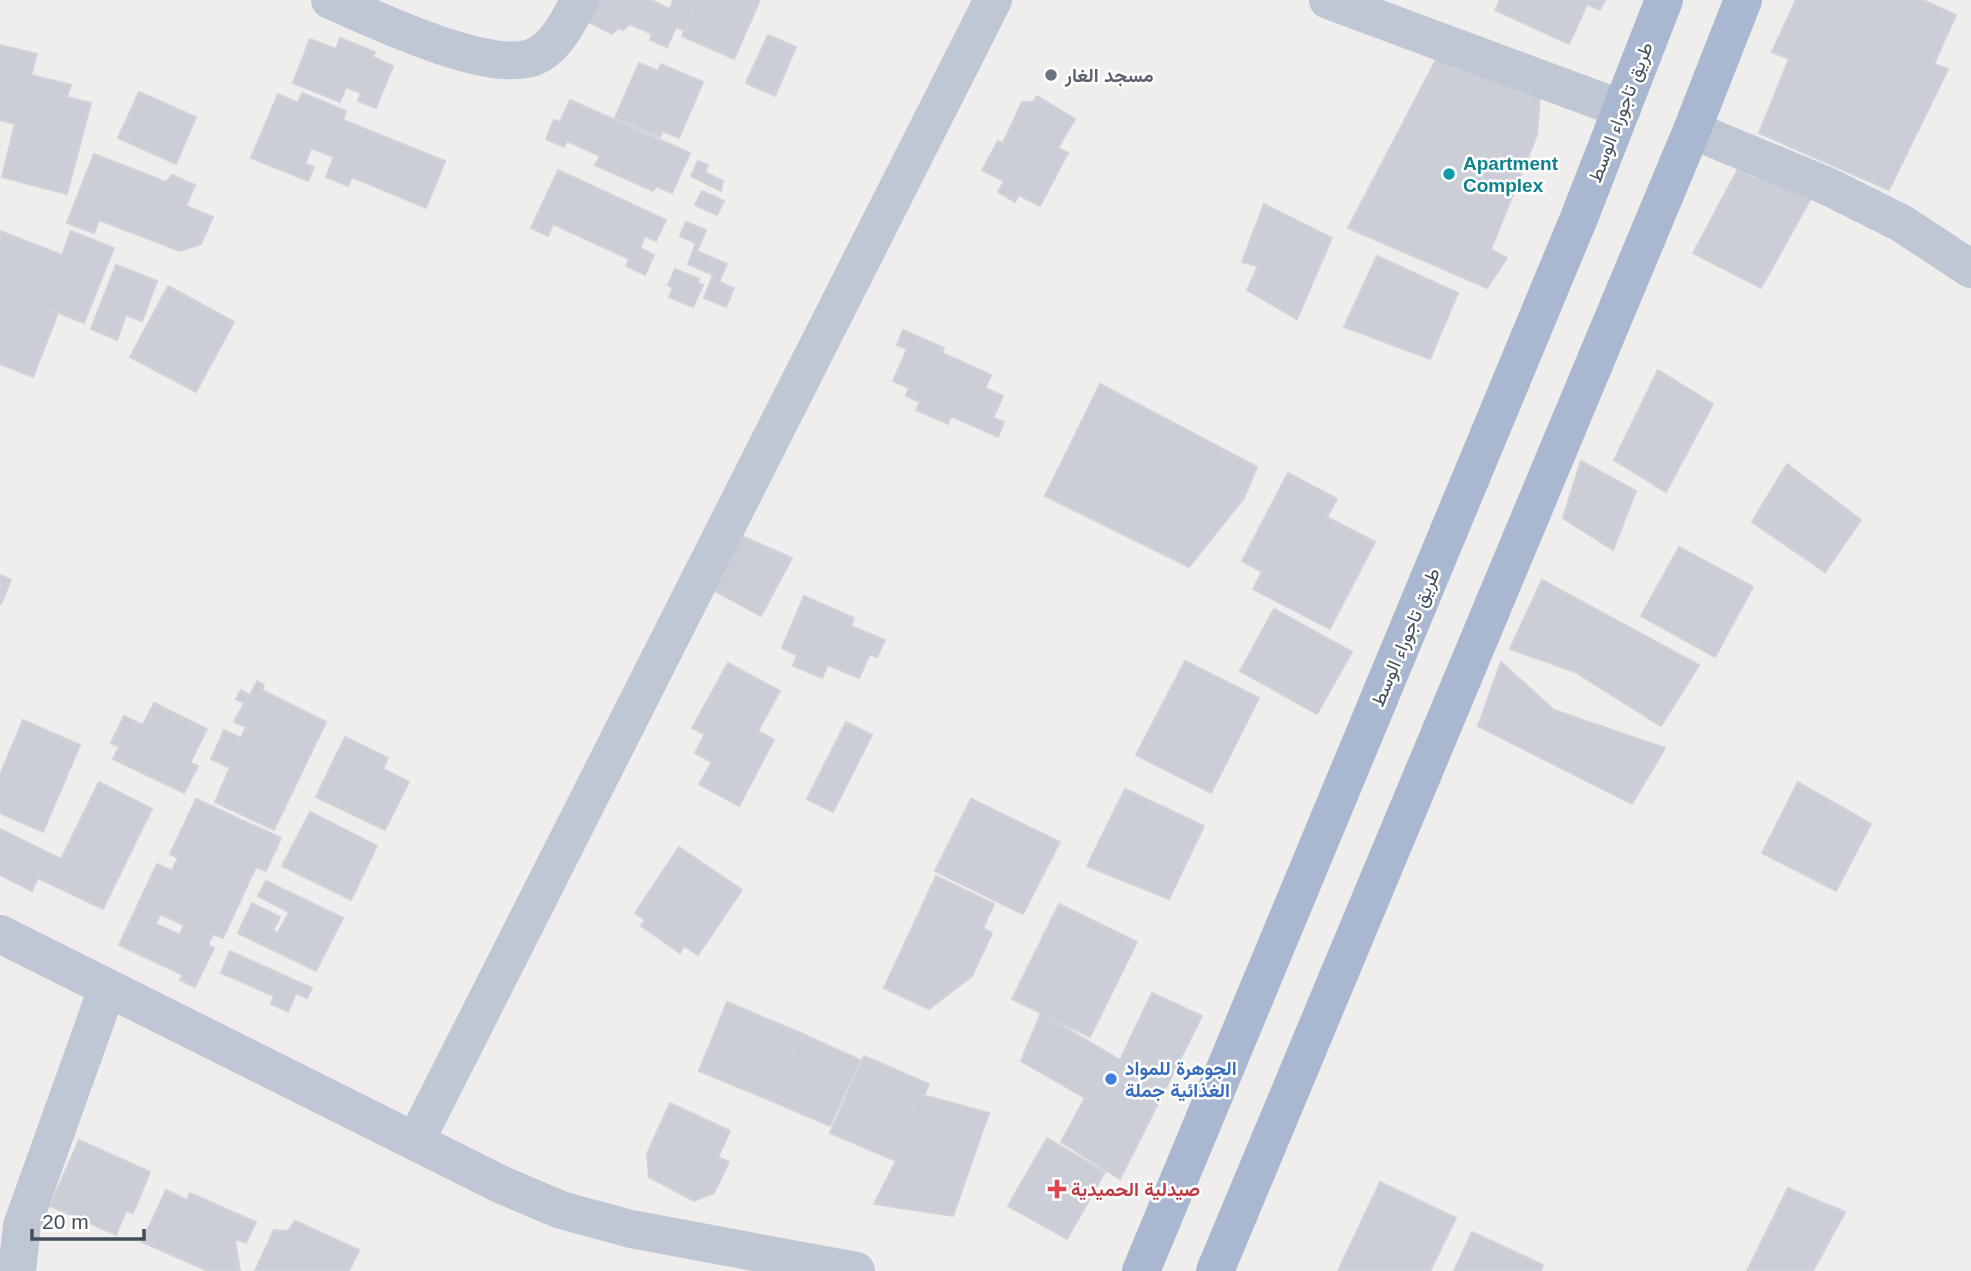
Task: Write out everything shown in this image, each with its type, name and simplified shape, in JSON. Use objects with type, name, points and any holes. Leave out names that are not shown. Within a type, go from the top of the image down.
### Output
[{"type":"main road","name":"طريق تاجوراء الوسط","points":[[1141,1271],[1622,109],[1664,0]]},
{"type":"main road","points":[[1215,1271],[1692,130],[1743,0]]},
{"type":"street","points":[[330,0],[415,36],[479,57],[502,60],[537,56],[560,36],[580,0]]},
{"type":"street","points":[[416,1140],[993,0]]},
{"type":"street","points":[[1328,0],[1622,109]]},
{"type":"street","points":[[1692,130],[1827,186],[1901,223],[1971,269]]},
{"type":"street","points":[[0,934],[502,1185],[561,1210],[631,1229],[856,1271]]},
{"type":"street","points":[[17,1271],[22,1226],[107,989]]},
{"type":"building","points":[[593,0],[651,0],[670,9],[673,0],[697,0],[685,31],[676,27],[667,47],[650,40],[652,34],[630,24],[623,30],[618,28],[612,34],[583,19]]},
{"type":"building","points":[[698,0],[760,0],[734,59],[682,36]]},
{"type":"building","points":[[1500,0],[1605,0],[1600,10],[1587,4],[1569,44],[1495,10]]},
{"type":"building","points":[[1796,0],[1923,0],[1956,15],[1934,64],[1948,69],[1889,190],[1759,133],[1789,59],[1772,52]]},
{"type":"building","points":[[768,35],[796,47],[775,96],[746,83]]},
{"type":"building","points":[[340,38],[375,52],[373,57],[393,66],[376,108],[358,101],[361,93],[346,87],[340,102],[293,83],[310,39],[336,49]]},
{"type":"building","points":[[0,45],[37,54],[31,75],[71,85],[67,97],[91,103],[67,194],[2,177],[15,124],[0,120]]},
{"type":"building","name":"Apartment Complex","points":[[1437,58],[1540,95],[1537,135],[1491,249],[1507,258],[1487,288],[1348,228]]},
{"type":"building","points":[[639,63],[658,71],[661,64],[703,82],[679,138],[663,131],[660,137],[615,118]]},
{"type":"building","points":[[139,92],[196,117],[176,164],[118,138]]},
{"type":"building","points":[[302,93],[346,111],[343,120],[445,161],[426,208],[352,177],[348,186],[326,177],[334,157],[311,148],[305,164],[314,167],[308,181],[251,158],[278,94],[298,103]]},
{"type":"building","points":[[1037,96],[1075,119],[1058,148],[1068,153],[1040,206],[1019,195],[1015,202],[998,192],[1004,181],[982,170],[998,141],[1003,143],[1022,102],[1033,102]]},
{"type":"building","points":[[570,100],[690,153],[672,193],[656,186],[653,191],[595,165],[600,156],[567,141],[564,147],[546,139],[554,120],[560,122]]},
{"type":"building","points":[[94,154],[166,182],[172,175],[195,185],[186,206],[213,217],[201,244],[180,251],[99,220],[94,233],[67,223]]},
{"type":"building","points":[[698,161],[708,165],[705,172],[723,181],[721,191],[691,176]]},
{"type":"building","points":[[1738,169],[1754,178],[1759,175],[1778,178],[1810,200],[1761,288],[1693,253]]},
{"type":"building","points":[[558,170],[666,220],[656,241],[645,236],[640,248],[654,255],[645,275],[626,266],[629,259],[553,224],[548,236],[531,228]]},
{"type":"building","points":[[702,191],[724,201],[717,215],[695,205]]},
{"type":"building","points":[[1264,204],[1332,238],[1297,319],[1247,290],[1258,266],[1242,262]]},
{"type":"building","points":[[686,222],[706,230],[697,251],[727,264],[719,282],[734,288],[726,307],[704,298],[713,275],[688,264],[696,243],[680,236]]},
{"type":"building","points":[[0,231],[62,255],[71,231],[114,248],[84,323],[0,290]]},
{"type":"building","points":[[1377,256],[1458,293],[1430,359],[1344,327]]},
{"type":"building","points":[[116,265],[157,281],[142,321],[126,315],[117,340],[91,329]]},
{"type":"building","points":[[675,269],[699,279],[697,282],[703,285],[693,307],[669,297],[673,288],[668,285]]},
{"type":"building","points":[[168,286],[234,322],[196,392],[130,357]]},
{"type":"building","points":[[0,290],[58,313],[33,377],[0,364]]},
{"type":"building","points":[[903,330],[944,348],[942,353],[991,375],[985,388],[1003,396],[993,418],[1004,422],[998,437],[951,416],[948,424],[916,410],[920,402],[906,396],[909,388],[893,381],[907,349],[897,345]]},
{"type":"building","points":[[1658,370],[1713,404],[1666,492],[1614,460]]},
{"type":"building","points":[[1100,384],[1257,467],[1244,498],[1189,567],[1045,496]]},
{"type":"building","points":[[1581,461],[1636,491],[1613,550],[1563,518]]},
{"type":"building","points":[[1787,464],[1861,520],[1825,572],[1752,522]]},
{"type":"building","points":[[1288,473],[1337,499],[1327,517],[1375,542],[1330,629],[1253,589],[1262,572],[1242,561]]},
{"type":"building","points":[[742,536],[792,558],[761,616],[715,591]]},
{"type":"building","points":[[1679,547],[1753,587],[1715,657],[1641,616]]},
{"type":"building","points":[[0,575],[11,580],[1,604],[0,604]]},
{"type":"building","points":[[1542,580],[1699,665],[1661,726],[1575,672],[1510,649]]},
{"type":"building","points":[[804,596],[854,618],[851,626],[885,640],[877,657],[870,654],[859,678],[828,665],[822,678],[793,666],[797,655],[782,648]]},
{"type":"building","points":[[1274,609],[1352,652],[1317,714],[1240,671]]},
{"type":"building","points":[[1185,661],[1259,698],[1211,793],[1136,755]]},
{"type":"building","points":[[1501,662],[1554,710],[1665,748],[1632,804],[1478,726]]},
{"type":"building","points":[[728,663],[780,691],[758,731],[774,740],[739,806],[699,784],[712,762],[695,753],[705,734],[692,728]]},
{"type":"building","points":[[257,681],[264,685],[262,690],[326,722],[274,830],[215,802],[230,768],[211,759],[224,730],[241,738],[246,727],[234,722],[244,703],[236,699],[241,690],[250,695]]},
{"type":"building","points":[[154,703],[207,729],[190,763],[198,766],[184,793],[113,759],[119,747],[111,743],[124,716],[143,725]]},
{"type":"building","points":[[23,720],[80,745],[43,832],[0,813],[0,775]]},
{"type":"building","points":[[846,722],[872,735],[833,812],[807,799]]},
{"type":"building","points":[[345,737],[388,758],[383,769],[409,782],[385,830],[316,797]]},
{"type":"building","points":[[99,782],[152,809],[103,909],[38,878],[32,891],[0,875],[0,829],[61,859]]},
{"type":"building","points":[[1798,782],[1871,824],[1836,891],[1762,853]]},
{"type":"building","points":[[1125,789],[1204,826],[1169,899],[1087,866]]},
{"type":"building","points":[[196,799],[281,838],[266,871],[256,867],[223,938],[213,934],[208,945],[214,948],[195,987],[180,980],[183,975],[119,945],[157,864],[172,871],[178,858],[170,854]],"holes":[[[160,914],[184,925],[180,935],[156,924]]]},
{"type":"building","points":[[971,799],[1060,842],[1023,914],[935,871]]},
{"type":"building","points":[[310,812],[377,846],[351,900],[282,866]]},
{"type":"building","points":[[679,847],[742,890],[698,955],[684,946],[680,953],[641,926],[645,920],[635,913]]},
{"type":"building","points":[[936,876],[994,904],[983,928],[992,933],[972,976],[929,1009],[884,988]]},
{"type":"building","points":[[266,881],[343,918],[316,971],[238,933],[252,903],[280,917],[273,931],[278,933],[289,912],[258,896]]},
{"type":"building","points":[[1059,904],[1137,942],[1090,1037],[1012,999]]},
{"type":"building","points":[[230,951],[312,988],[307,998],[296,993],[288,1012],[271,1004],[274,996],[221,973]]},
{"type":"building","name":"الجوهرة للمواد الغذائية جملة","points":[[1152,993],[1202,1016],[1120,1179],[1061,1142],[1085,1098],[1021,1061],[1041,1013],[1120,1060]]},
{"type":"building","points":[[727,1002],[803,1034],[774,1102],[699,1071]]},
{"type":"building","points":[[803,1034],[860,1060],[830,1126],[774,1102]]},
{"type":"building","points":[[864,1056],[929,1084],[896,1161],[830,1133]]},
{"type":"building","points":[[919,1094],[989,1113],[953,1216],[874,1204],[896,1161]]},
{"type":"building","points":[[670,1103],[730,1131],[718,1157],[729,1162],[714,1193],[694,1201],[649,1177],[647,1154]]},
{"type":"building","name":"صيدلية الحميدية","points":[[1047,1138],[1105,1172],[1067,1239],[1008,1206]]},
{"type":"building","points":[[79,1140],[150,1172],[133,1213],[126,1211],[116,1235],[50,1206]]},
{"type":"building","points":[[1380,1182],[1456,1218],[1430,1271],[1338,1271]]},
{"type":"building","points":[[1788,1188],[1845,1212],[1813,1271],[1747,1271]]},
{"type":"building","points":[[166,1190],[187,1200],[190,1193],[256,1222],[246,1243],[235,1239],[240,1271],[208,1271],[142,1242]]},
{"type":"building","points":[[295,1221],[359,1250],[349,1271],[255,1271],[274,1230],[288,1231]]},
{"type":"building","points":[[1472,1232],[1543,1265],[1541,1271],[1454,1271]]},
{"type":"place","name":"مسجد الغار","points":[[1051,75]]},
{"type":"place","name":"Apartment Complex","points":[[1449,174]]},
{"type":"place","name":"الجوهرة للمواد الغذائية جملة","points":[[1111,1079]]},
{"type":"place","name":"صيدلية الحميدية","points":[[1057,1189]]}]
